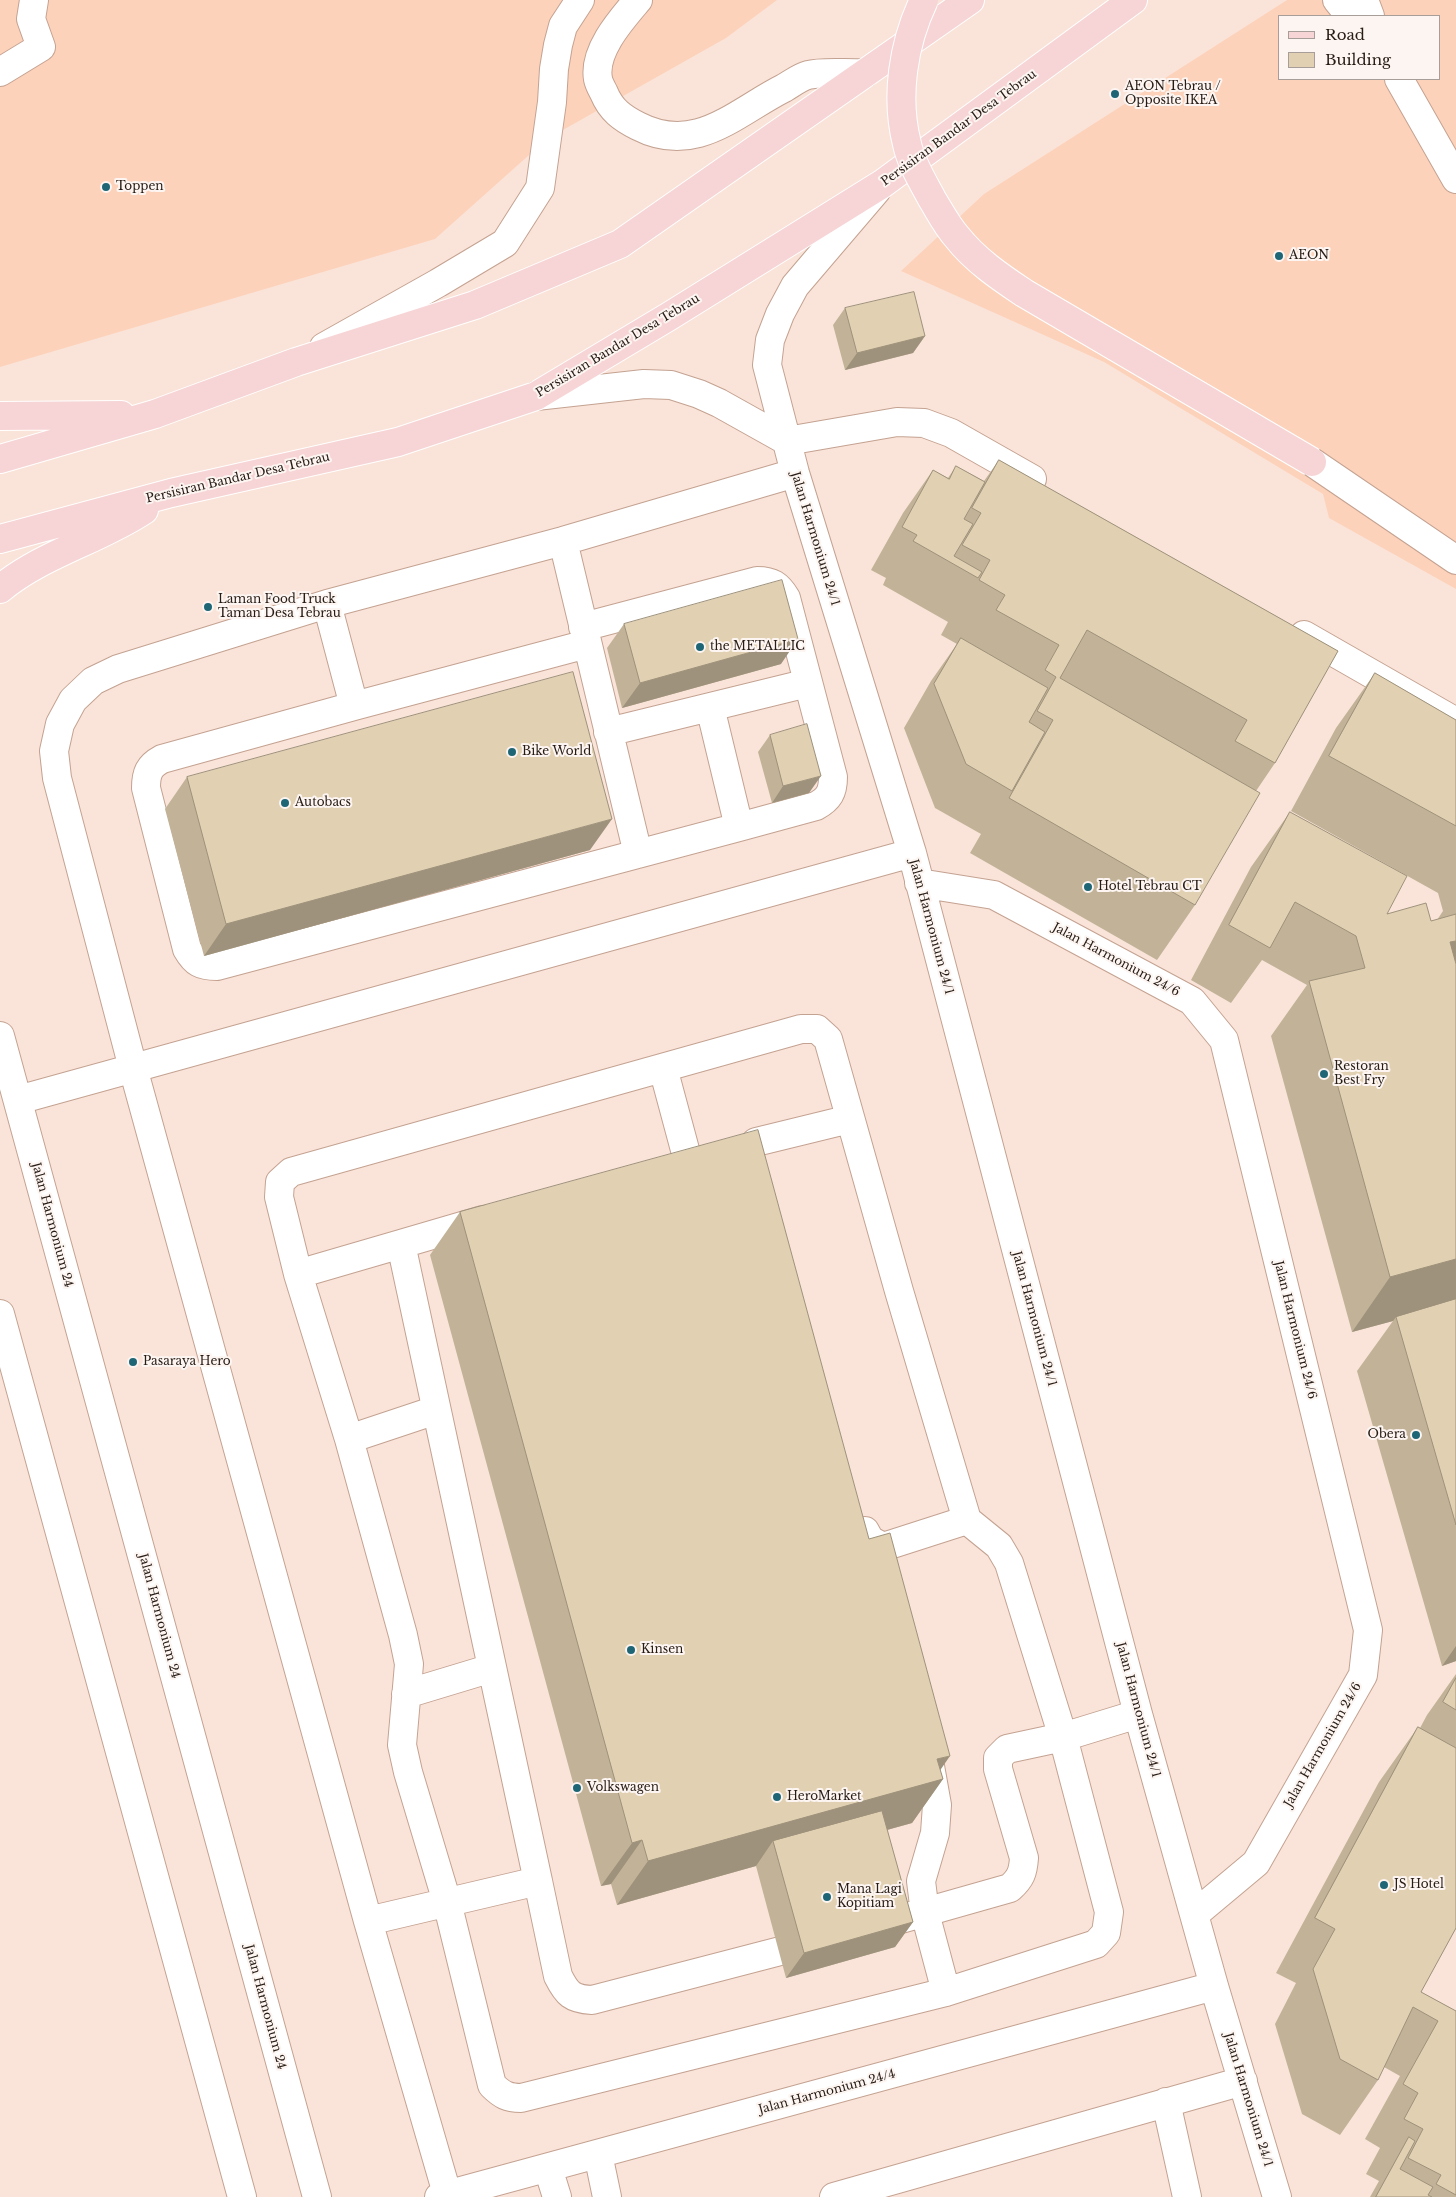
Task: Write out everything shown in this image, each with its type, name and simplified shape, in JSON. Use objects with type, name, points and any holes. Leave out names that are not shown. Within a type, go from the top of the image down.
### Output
[{"type":"main road","points":[[924,0],[909,42],[902,72],[901,104],[903,126],[907,146],[924,184],[956,237],[988,268],[1024,293],[1312,462]]},
{"type":"main road","points":[[0,459],[155,414],[296,362],[475,305],[620,244],[970,0]]},
{"type":"main road","name":"Persisiran Bandar Desa Tebrau","points":[[0,539],[171,493],[398,442],[536,396],[668,317],[882,184],[1133,0]]},
{"type":"main road","points":[[0,416],[155,414]]},
{"type":"main road","points":[[0,589],[12,579],[34,566],[127,521],[171,493]]},
{"type":"street","points":[[0,72],[41,47],[31,19],[34,0]]},
{"type":"street","points":[[296,362],[438,283],[505,243],[540,188],[558,44],[563,26],[580,0]]},
{"type":"street","points":[[638,0],[617,24],[601,54],[598,79],[606,100],[620,117],[647,131],[671,136],[699,135],[739,116],[773,93],[807,76],[864,73]]},
{"type":"street","points":[[1337,0],[1349,15]]},
{"type":"street","points":[[1364,0],[1370,15]]},
{"type":"street","points":[[1400,80],[1456,179]]},
{"type":"street","name":"Jalan Harmonium 24/1","points":[[882,184],[795,286],[780,314],[770,340],[767,365],[795,473],[912,853],[1138,1714],[1214,1986],[1277,2197]]},
{"type":"street","points":[[536,396],[616,389],[644,384],[671,385],[719,403],[787,441],[897,422],[924,423],[951,433],[1054,492]]},
{"type":"street","points":[[1312,462],[1456,560]]},
{"type":"street","points":[[445,2196],[133,1068],[58,778],[54,751],[60,724],[74,700],[93,681],[118,669],[327,604],[563,541],[795,473]]},
{"type":"street","points":[[563,541],[638,854]]},
{"type":"street","points":[[757,581],[770,581],[780,587],[786,598],[808,683],[833,777],[833,790],[826,800],[816,806],[217,966],[204,966],[194,960],[188,949],[146,788],[146,776],[152,765],[162,759],[354,706],[585,636],[757,581]]},
{"type":"street","points":[[327,604],[354,706]]},
{"type":"street","points":[[1285,624],[1456,722]]},
{"type":"street","points":[[608,732],[808,683]]},
{"type":"street","points":[[710,707],[739,827]]},
{"type":"street","points":[[18,1100],[912,853]]},
{"type":"street","name":"Jalan Harmonium 24/6","points":[[919,883],[994,895],[1192,1001],[1224,1040],[1368,1630],[1363,1675],[1256,1863],[1195,1914]]},
{"type":"street","points":[[801,1029],[817,1029],[828,1039],[850,1119],[899,1292],[968,1520],[999,1546],[1009,1563],[1063,1736],[1109,1912],[1106,1933],[1096,1944],[946,1992],[521,2098],[510,2098],[501,2094],[492,2085],[489,2076],[447,1902],[408,1772],[402,1745],[409,1664],[403,1635],[349,1439],[298,1274],[279,1197],[280,1182],[291,1172],[801,1029]]},
{"type":"street","name":"Jalan Harmonium 24","points":[[0,1036],[317,2197]]},
{"type":"street","points":[[663,1068],[722,1151],[764,1170]]},
{"type":"street","points":[[660,1170],[722,1151],[850,1119]]},
{"type":"street","points":[[298,1274],[506,1214]]},
{"type":"street","points":[[401,1244],[558,1976],[565,1989],[576,2000],[592,2000],[925,1914],[1010,1888],[1019,1881],[1023,1872],[1024,1858],[998,1769],[998,1758],[1006,1749],[1063,1736],[1138,1714]]},
{"type":"street","points":[[0,1314],[242,2197]]},
{"type":"street","points":[[349,1439],[436,1410]]},
{"type":"street","points":[[857,1504],[865,1533],[875,1544],[883,1547],[968,1520]]},
{"type":"street","points":[[875,1544],[883,1573]]},
{"type":"street","points":[[406,1694],[492,1668]]},
{"type":"street","points":[[921,1726],[933,1774],[937,1806],[935,1834],[921,1881],[925,1914],[946,1992]]},
{"type":"street","points":[[368,1922],[538,1881]]},
{"type":"street","name":"Jalan Harmonium 24/4","points":[[445,2196],[1214,1986]]},
{"type":"street","points":[[834,2197],[1243,2080]]},
{"type":"street","points":[[1166,2102],[1187,2197]]},
{"type":"street","points":[[598,2154],[607,2197]]},
{"type":"street","points":[[548,2168],[557,2197]]},
{"type":"shaded area","points":[[0,0],[777,0],[726,38],[547,139],[435,239],[0,367]]},
{"type":"shaded area","name":"AEON","points":[[1287,0],[1456,0],[1456,589],[1329,518],[1323,494],[1104,362],[901,271],[984,194]]},
{"type":"building","points":[[914,292],[925,336],[857,353],[845,308]]},
{"type":"building","points":[[999,460],[1338,651],[1275,763],[1235,741],[1247,720],[1087,630],[1060,678],[1260,793],[1195,905],[1009,798],[1053,720],[1037,711],[1056,677],[1045,670],[1059,645],[996,610],[1005,595],[979,580],[990,560],[962,545],[981,513],[972,508]]},
{"type":"building","points":[[956,466],[985,482],[964,519],[973,524],[954,556],[982,572],[978,578],[913,541],[917,535],[902,527],[933,470],[949,479]]},
{"type":"building","points":[[782,580],[798,639],[640,683],[624,624]]},
{"type":"building","points":[[961,638],[1048,688],[1029,722],[1045,732],[1012,791],[966,764],[934,684]]},
{"type":"building","points":[[573,672],[612,819],[226,924],[187,777]]},
{"type":"building","points":[[1375,673],[1456,720],[1456,826],[1329,756]]},
{"type":"building","points":[[807,724],[821,776],[783,786],[770,735]]},
{"type":"building","points":[[1290,812],[1407,876],[1387,914],[1426,903],[1431,921],[1456,914],[1456,941],[1450,942],[1456,964],[1456,1259],[1390,1277],[1309,981],[1365,968],[1356,936],[1295,902],[1270,948],[1229,925]]},
{"type":"building","points":[[758,1130],[869,1539],[890,1533],[950,1756],[937,1759],[943,1779],[648,1861],[642,1840],[632,1843],[460,1212]]},
{"type":"building","points":[[1456,1299],[1456,1525],[1396,1317]]},
{"type":"building","points":[[1456,1678],[1456,1710],[1443,1702]]},
{"type":"building","points":[[1418,1727],[1456,1748],[1456,1928],[1421,1992],[1456,2011],[1456,2195],[1436,2184],[1441,2175],[1408,2158],[1423,2129],[1404,2119],[1418,2093],[1403,2084],[1438,2021],[1413,2007],[1378,2080],[1340,2059],[1313,1969],[1335,1929],[1315,1918]]},
{"type":"building","points":[[882,1811],[913,1922],[804,1953],[773,1841]]},
{"type":"building","points":[[1409,2137],[1415,2141],[1400,2169],[1433,2187],[1428,2195],[1432,2197],[1376,2197]]},
{"type":"place","name":"AEON Tebrau / Opposite IKEA","points":[[1115,94]]},
{"type":"place","name":"Toppen","points":[[106,187]]},
{"type":"place","name":"AEON","points":[[1279,256]]},
{"type":"place","name":"Laman Food Truck Taman Desa Tebrau","points":[[208,607]]},
{"type":"place","name":"the METALLIC","points":[[700,647]]},
{"type":"place","name":"Bike World","points":[[512,752]]},
{"type":"place","name":"Autobacs","points":[[285,803]]},
{"type":"place","name":"Hotel Tebrau CT","points":[[1088,887]]},
{"type":"place","name":"Restoran Best Fry","points":[[1324,1074]]},
{"type":"place","name":"Pasaraya Hero","points":[[133,1362]]},
{"type":"place","name":"Obera","points":[[1416,1435]]},
{"type":"place","name":"Kinsen","points":[[631,1650]]},
{"type":"place","name":"Volkswagen","points":[[577,1788]]},
{"type":"place","name":"HeroMarket","points":[[777,1797]]},
{"type":"place","name":"JS Hotel","points":[[1384,1885]]},
{"type":"place","name":"Mana Lagi Kopitiam","points":[[827,1897]]}]
